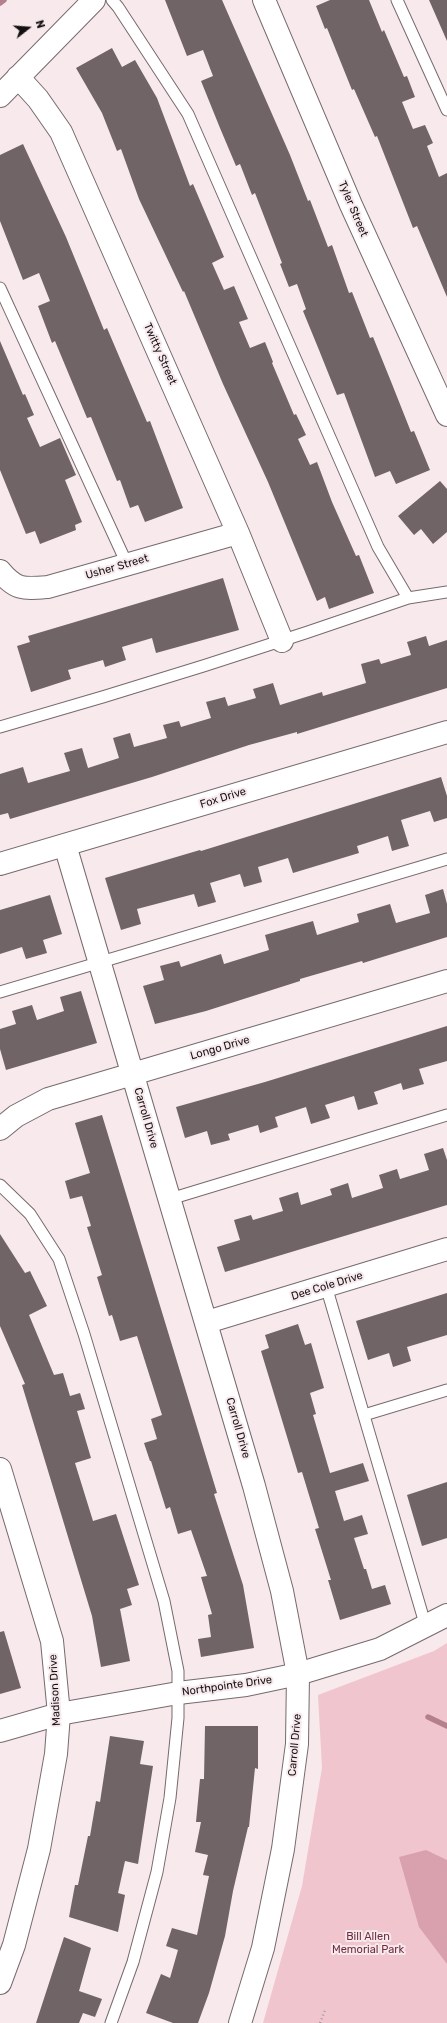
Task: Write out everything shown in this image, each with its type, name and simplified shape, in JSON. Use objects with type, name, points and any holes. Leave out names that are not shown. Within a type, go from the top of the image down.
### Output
[{"type":"street","points":[[0,96],[94,0]]},
{"type":"street","name":"Tyler Street","points":[[264,0],[351,205],[447,415]]},
{"type":"street","name":"Twitty Street","points":[[18,77],[38,99],[61,132],[238,533],[282,641]]},
{"type":"street","name":"Usher Street","points":[[0,571],[12,584],[30,588],[48,587],[238,533]]},
{"type":"street","name":"Fox Drive","points":[[0,864],[447,732]]},
{"type":"street","name":"Carroll Drive","points":[[65,845],[207,1322],[256,1493],[282,1591],[298,1674],[297,1744],[283,1849],[263,1948],[240,2023]]},
{"type":"street","name":"Longo Drive","points":[[0,1129],[16,1116],[48,1099],[447,982]]},
{"type":"street","name":"Dee Cole Drive","points":[[207,1322],[447,1250]]},
{"type":"street","name":"Madison Drive","points":[[0,1469],[52,1641],[59,1714],[56,1754],[39,1849],[14,1945],[0,1983]]},
{"type":"street","name":"Northpointe Drive","points":[[0,1731],[59,1714],[178,1693],[246,1685],[298,1674],[380,1649],[447,1615]]},
{"type":"lane","points":[[112,0],[188,114],[378,547],[408,598]]},
{"type":"lane","points":[[397,0],[447,110]]},
{"type":"lane","points":[[0,288],[128,564]]},
{"type":"lane","points":[[0,727],[85,703],[282,641],[408,598],[447,592]]},
{"type":"lane","points":[[0,992],[447,858]]},
{"type":"lane","points":[[170,1199],[447,1115]]},
{"type":"lane","points":[[0,1185],[30,1214],[59,1259],[84,1334],[164,1601],[178,1671],[178,1718],[170,1798],[157,1872],[133,1962],[111,2023]]},
{"type":"lane","points":[[326,1286],[426,1627]]},
{"type":"lane","points":[[364,1415],[447,1390]]},
{"type":"path","points":[[320,2023],[325,2010]]},
{"type":"green space","name":"Bill Allen Memorial Park","points":[[447,1643],[447,2023],[263,2023],[302,1886],[322,1768],[318,1695],[434,1651]]},
{"type":"shaded area","points":[[426,1850],[447,1860],[447,1964],[419,1927],[399,1857]]},
{"type":"building","points":[[165,0],[222,0],[290,155],[308,201],[310,200],[328,247],[332,245],[349,293],[352,292],[370,338],[373,337],[411,432],[414,431],[430,470],[396,484],[390,471],[375,477],[344,393],[337,395],[303,311],[306,309],[297,284],[289,287],[280,264],[282,263],[255,193],[252,195],[240,164],[236,166],[201,81],[213,76],[203,50],[187,56]]},
{"type":"building","points":[[330,0],[369,0],[382,32],[384,30],[404,77],[407,76],[415,97],[402,102],[413,129],[425,125],[433,143],[427,146],[439,177],[447,173],[447,297],[417,226],[413,228],[377,136],[375,137],[354,89],[352,90],[327,28],[325,29],[316,6]]},
{"type":"building","points":[[429,0],[447,0],[447,41]]},
{"type":"building","points":[[112,48],[122,67],[135,60],[157,98],[190,186],[193,184],[224,257],[212,263],[224,290],[234,286],[248,319],[239,322],[250,348],[265,342],[273,362],[272,363],[294,415],[296,414],[306,435],[298,439],[310,465],[317,462],[332,502],[356,556],[359,555],[374,593],[329,609],[325,597],[317,601],[268,482],[223,384],[184,291],[183,292],[139,199],[121,149],[117,151],[102,113],[76,68]]},
{"type":"building","points":[[23,144],[66,237],[104,330],[107,328],[147,422],[150,421],[183,508],[145,522],[138,505],[130,508],[120,480],[117,481],[91,417],[87,418],[55,341],[52,343],[38,306],[50,301],[39,273],[23,280],[0,221],[0,155]]},
{"type":"building","points":[[0,341],[23,395],[25,394],[34,415],[27,418],[40,447],[60,438],[76,475],[65,480],[82,522],[75,525],[76,530],[40,544],[35,531],[26,534],[0,470]]},
{"type":"building","points":[[440,481],[447,489],[447,532],[433,544],[421,529],[414,535],[398,516]]},
{"type":"building","points":[[223,578],[239,630],[156,653],[152,638],[122,647],[126,660],[105,667],[103,660],[68,670],[71,679],[31,692],[17,646],[30,642],[28,636]]},
{"type":"building","points":[[426,636],[429,646],[447,640],[447,688],[297,734],[297,732],[249,745],[152,777],[10,819],[8,813],[0,815],[0,774],[23,767],[28,783],[70,771],[64,753],[82,748],[88,768],[119,758],[113,738],[130,733],[134,747],[167,738],[163,725],[179,721],[181,727],[211,718],[206,702],[225,697],[228,706],[256,698],[253,689],[273,683],[280,705],[322,692],[323,696],[366,683],[361,664],[379,659],[381,664],[411,655],[407,642]]},
{"type":"building","points":[[441,777],[447,796],[447,818],[434,822],[430,811],[401,820],[409,846],[392,851],[388,836],[357,846],[359,853],[293,873],[288,858],[258,867],[262,882],[244,887],[240,874],[210,883],[216,902],[198,907],[194,894],[137,909],[141,924],[121,930],[105,878],[200,850],[201,851]]},
{"type":"building","points":[[443,889],[447,904],[447,937],[363,963],[362,961],[300,979],[300,981],[206,1011],[155,1024],[143,986],[164,980],[160,966],[179,961],[181,967],[221,954],[224,964],[269,950],[265,935],[313,921],[317,935],[359,922],[357,914],[390,904],[396,923],[430,913],[425,895]]},
{"type":"building","points":[[50,895],[62,934],[43,940],[47,953],[26,959],[22,947],[0,954],[0,910]]},
{"type":"building","points":[[81,991],[97,1043],[6,1070],[0,1049],[0,1029],[16,1024],[12,1011],[32,1005],[37,1020],[64,1011],[60,997]]},
{"type":"building","points":[[447,1026],[447,1061],[419,1069],[424,1084],[403,1090],[401,1083],[374,1092],[378,1104],[358,1110],[354,1096],[325,1105],[330,1118],[311,1124],[306,1107],[275,1117],[278,1127],[260,1133],[258,1125],[228,1134],[230,1140],[211,1145],[207,1131],[185,1138],[176,1107],[265,1082]]},
{"type":"building","points":[[102,1115],[217,1493],[214,1494],[243,1585],[254,1648],[201,1657],[198,1639],[211,1637],[208,1615],[212,1614],[201,1577],[207,1576],[191,1530],[178,1534],[170,1507],[166,1509],[144,1443],[157,1439],[151,1419],[162,1415],[137,1336],[120,1341],[112,1315],[109,1316],[97,1277],[102,1275],[87,1227],[91,1226],[82,1196],[70,1199],[65,1181],[90,1173],[75,1123]]},
{"type":"building","points":[[443,1148],[447,1160],[447,1205],[225,1272],[217,1247],[240,1240],[234,1220],[251,1215],[253,1220],[283,1211],[279,1198],[298,1192],[301,1205],[332,1195],[330,1189],[348,1183],[352,1198],[383,1188],[379,1175],[397,1169],[400,1179],[429,1170],[424,1154]]},
{"type":"building","points":[[0,1234],[25,1273],[30,1271],[47,1306],[29,1315],[54,1375],[63,1373],[70,1396],[80,1393],[85,1409],[77,1411],[91,1458],[75,1463],[93,1521],[116,1514],[139,1585],[127,1589],[132,1605],[120,1609],[130,1661],[101,1667],[92,1616],[22,1385],[25,1384],[0,1326]]},
{"type":"building","points":[[447,1293],[447,1335],[407,1347],[411,1361],[393,1367],[389,1353],[368,1360],[356,1321]]},
{"type":"building","points":[[298,1324],[305,1345],[311,1343],[324,1388],[310,1393],[316,1414],[313,1415],[330,1473],[363,1463],[369,1481],[335,1491],[344,1521],[362,1515],[368,1534],[354,1538],[364,1569],[366,1569],[372,1589],[385,1585],[391,1604],[340,1620],[328,1580],[331,1580],[315,1529],[319,1528],[302,1472],[298,1473],[261,1351],[269,1348],[265,1335]]},
{"type":"building","points":[[447,1482],[447,1538],[422,1546],[407,1495]]},
{"type":"building","points":[[4,1631],[21,1688],[0,1694],[0,1632]]},
{"type":"building","points":[[205,1726],[258,1726],[258,1769],[255,1768],[249,1827],[233,1891],[225,1936],[209,1993],[198,2023],[173,2023],[146,2013],[161,1974],[170,1978],[178,1950],[166,1946],[172,1928],[197,1935],[209,1876],[203,1875],[208,1855],[195,1852],[201,1822],[196,1822],[200,1779],[204,1779]]},
{"type":"building","points":[[110,1736],[144,1741],[140,1764],[153,1766],[138,1864],[125,1861],[118,1893],[125,1895],[118,1932],[69,1917],[75,1885],[78,1885],[88,1836],[90,1836],[96,1801],[100,1802]]},
{"type":"building","points":[[64,1937],[91,1948],[79,1991],[102,1999],[95,2017],[83,2013],[79,2023],[36,2023]]},
{"type":"waterway","points":[[0,3],[4,0]]},
{"type":"waterway","points":[[428,1717],[447,1726]]}]
